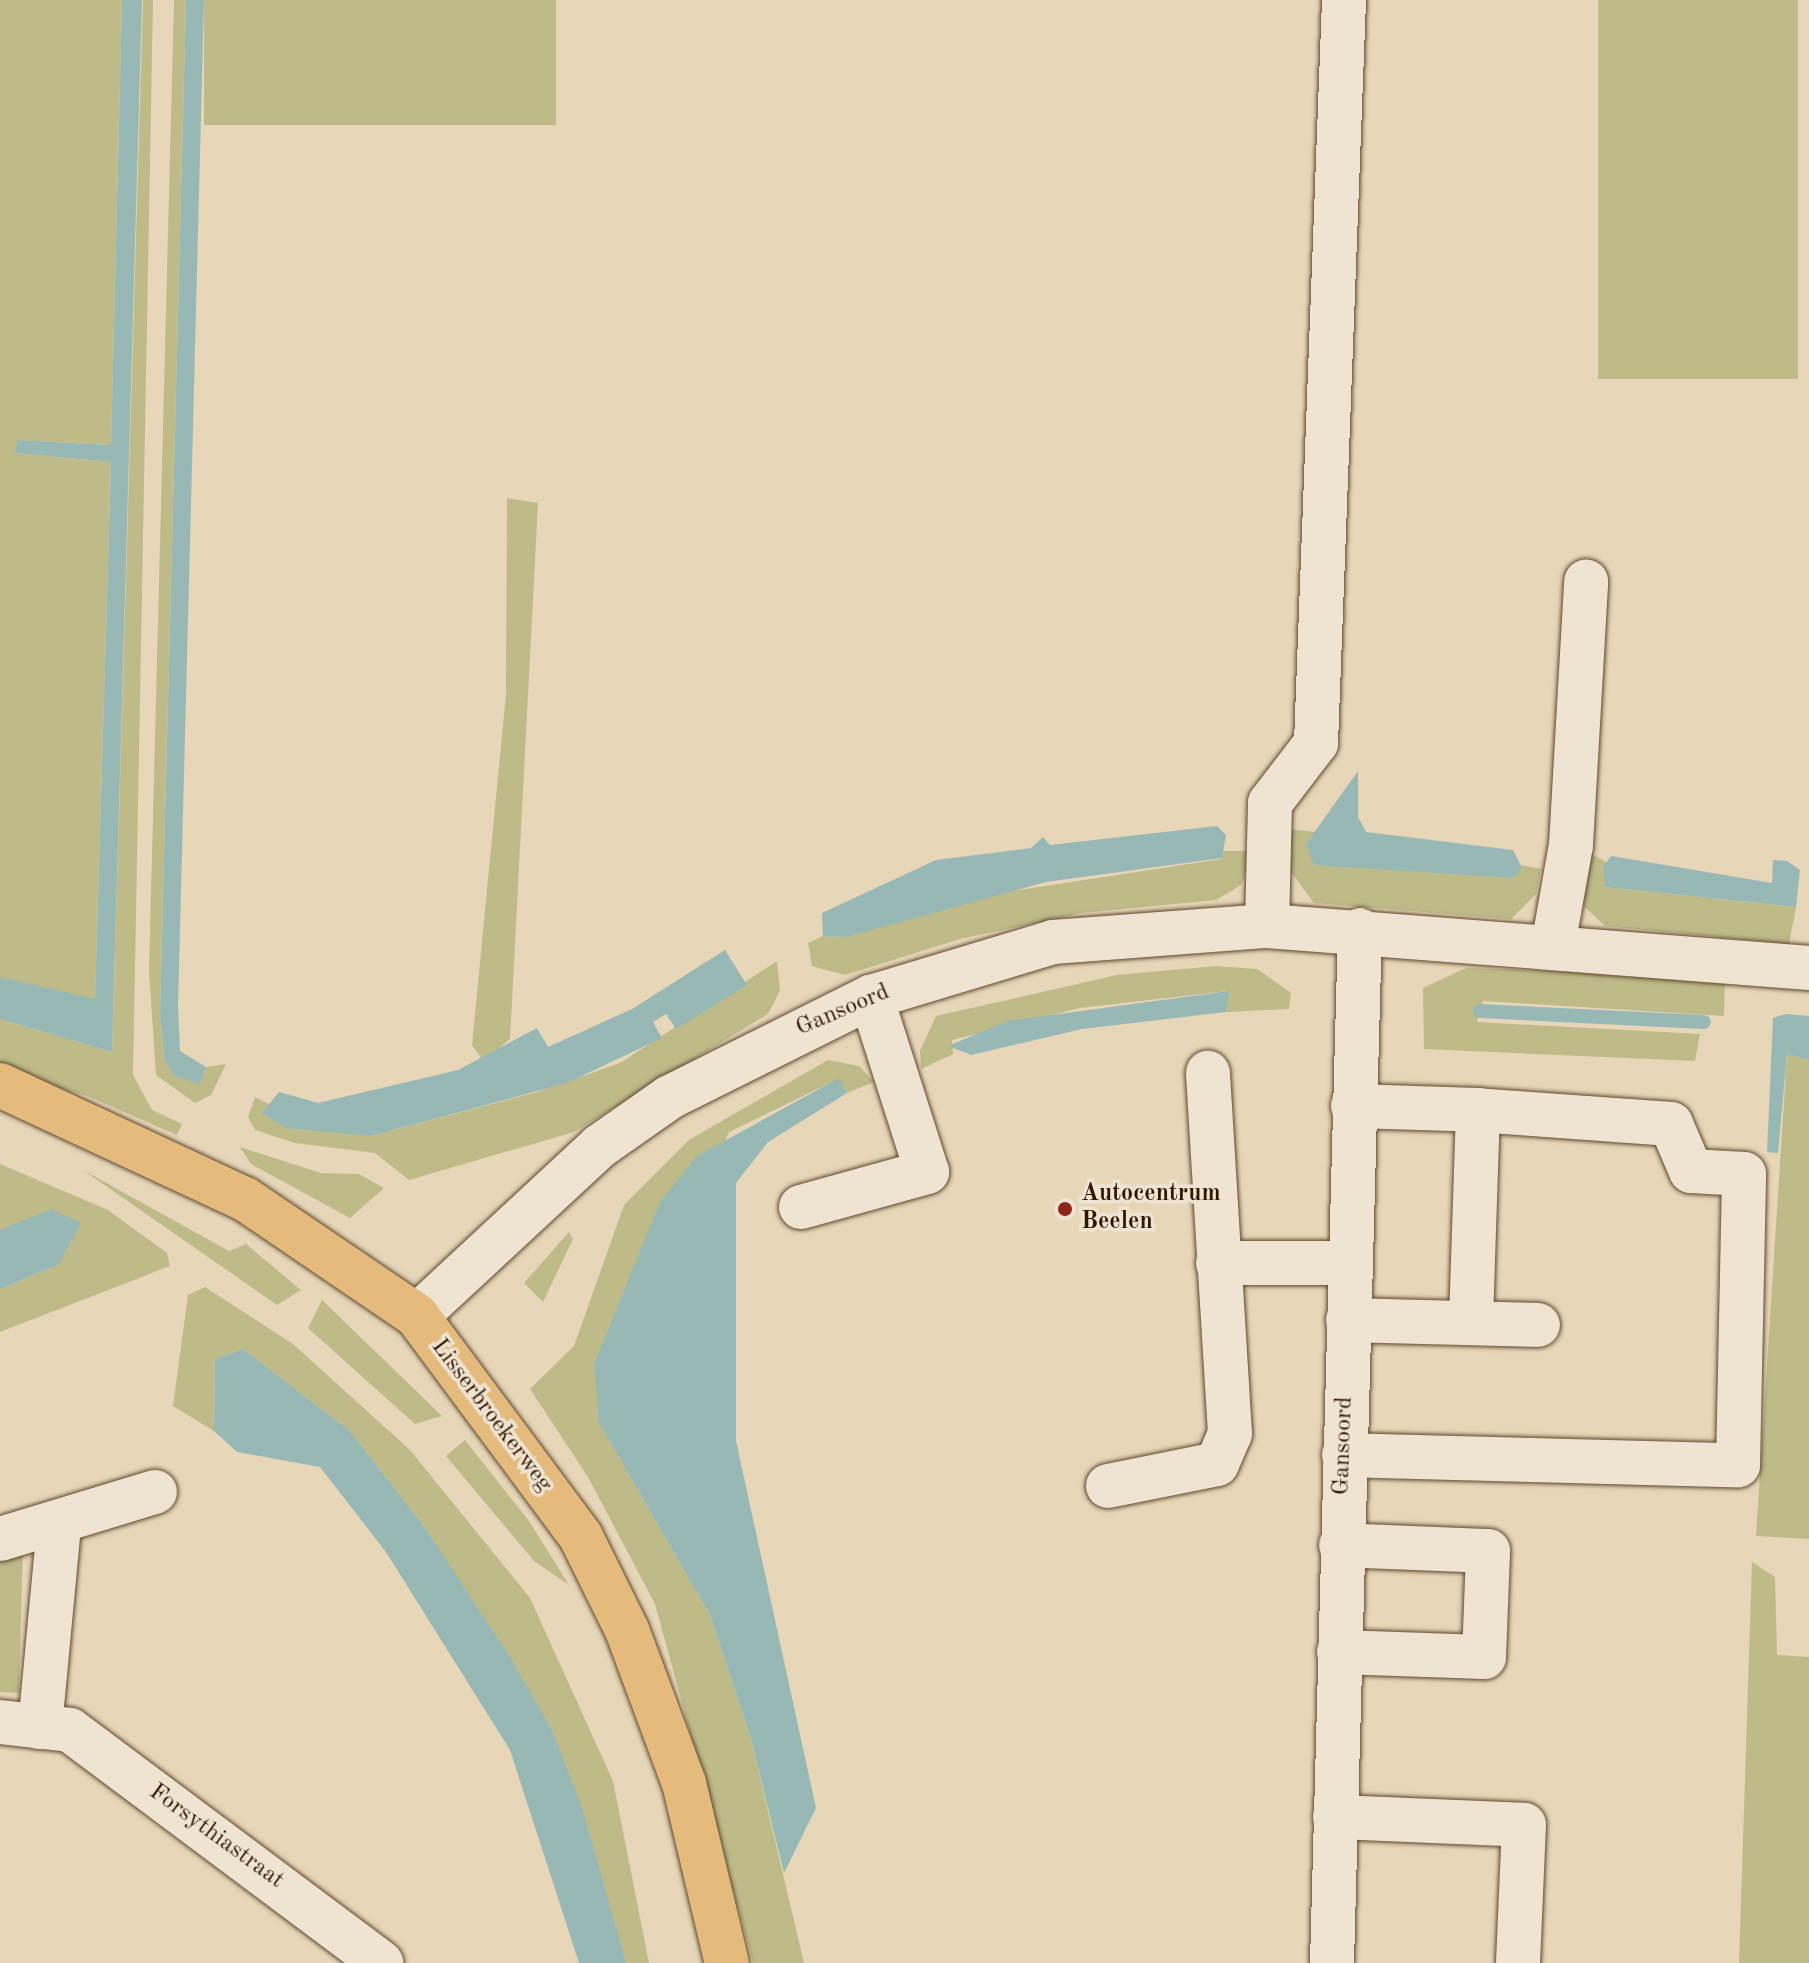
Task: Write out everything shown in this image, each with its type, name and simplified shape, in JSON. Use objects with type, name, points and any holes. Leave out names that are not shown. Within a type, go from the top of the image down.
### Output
[{"type":"main road","name":"Lisserbroekerweg","points":[[0,1085],[245,1199],[417,1316],[581,1537],[627,1630],[684,1783],[727,1963]]},
{"type":"street","points":[[1267,926],[1265,866],[1270,803],[1316,743],[1344,0]]},
{"type":"street","points":[[1553,946],[1571,845],[1586,581]]},
{"type":"street","name":"Gansoord","points":[[417,1316],[600,1146],[745,1056],[871,997],[1053,942],[1267,926],[1360,930],[1809,968]]},
{"type":"street","name":"Gansoord","points":[[1332,1963],[1360,930]]},
{"type":"street","points":[[801,1207],[927,1172],[871,997]]},
{"type":"street","points":[[1108,1486],[1217,1464],[1230,1434],[1208,1073]]},
{"type":"street","points":[[1344,1455],[1738,1465],[1744,1174],[1691,1171],[1671,1124],[1478,1110],[1353,1106]]},
{"type":"street","points":[[1471,1323],[1478,1110]]},
{"type":"street","points":[[1218,1263],[1349,1263]]},
{"type":"street","points":[[1348,1320],[1538,1325]]},
{"type":"street","points":[[0,1539],[59,1525],[155,1492]]},
{"type":"street","name":"Forsythiastraat","points":[[59,1525],[20,1724],[70,1730],[381,1963]]},
{"type":"street","points":[[1339,1652],[1484,1657],[1488,1551],[1341,1545]]},
{"type":"street","points":[[1335,1817],[1524,1825],[1518,1963]]},
{"type":"shaded area","points":[[0,0],[122,0],[111,445],[17,440],[16,453],[111,462],[95,1000],[0,977]]},
{"type":"shaded area","points":[[143,0],[153,0],[133,1075],[152,1110],[182,1124],[177,1135],[87,1096],[0,1072],[0,1019],[112,1052]]},
{"type":"shaded area","points":[[174,0],[186,0],[160,1013],[164,1057],[200,1084],[206,1067],[226,1064],[211,1095],[195,1103],[156,1075],[149,971]]},
{"type":"shaded area","points":[[204,0],[556,0],[556,125],[204,125]]},
{"type":"shaded area","points":[[1598,0],[1798,0],[1798,379],[1598,379]]},
{"type":"shaded area","points":[[507,498],[538,503],[510,1039],[483,1061],[472,1045],[506,694]]},
{"type":"shaded area","points":[[1288,829],[1316,832],[1306,844],[1513,878],[1521,865],[1541,869],[1536,894],[1511,919],[1314,903],[1283,861]]},
{"type":"shaded area","points":[[1583,849],[1606,862],[1605,887],[1796,907],[1789,944],[1605,926],[1575,898]]},
{"type":"shaded area","points":[[1223,851],[1253,851],[1241,885],[1216,900],[1082,913],[960,939],[845,975],[812,966],[808,943],[823,936],[846,937],[973,897],[1221,859]]},
{"type":"shaded area","points":[[777,961],[780,991],[768,1014],[574,1132],[409,1180],[375,1153],[295,1143],[255,1130],[248,1117],[255,1097],[269,1104],[263,1112],[371,1136],[537,1092],[620,1063]]},
{"type":"shaded area","points":[[1216,966],[1257,969],[1291,993],[1289,1009],[1226,1012],[1228,991],[1080,1008],[952,1040],[953,1054],[921,1069],[920,1051],[936,1016],[1117,975]]},
{"type":"shaded area","points":[[1466,968],[1725,977],[1724,1016],[1483,1001],[1477,1022],[1700,1034],[1695,1061],[1424,1049],[1423,988]]},
{"type":"shaded area","points":[[1787,1054],[1809,1060],[1809,1539],[1756,1536]]},
{"type":"shaded area","points":[[828,1060],[859,1066],[874,1082],[847,1093],[838,1079],[729,1132],[599,1423],[710,1615],[751,1739],[804,1963],[753,1963],[655,1604],[588,1477],[530,1389],[574,1346],[624,1205],[689,1140]]},
{"type":"shaded area","points":[[240,1147],[321,1173],[359,1174],[384,1188],[350,1218],[251,1164]]},
{"type":"shaded area","points":[[0,1164],[108,1210],[167,1253],[170,1266],[0,1332],[0,1289],[58,1265],[0,1230]]},
{"type":"shaded area","points":[[83,1170],[229,1251],[246,1244],[301,1290],[277,1305]]},
{"type":"shaded area","points":[[569,1232],[573,1239],[543,1302],[524,1283]]},
{"type":"shaded area","points":[[205,1287],[293,1344],[410,1450],[530,1598],[613,1781],[649,1963],[626,1963],[552,1730],[423,1525],[349,1430],[243,1349],[215,1359],[214,1431],[173,1406],[188,1295]]},
{"type":"shaded area","points":[[322,1300],[442,1416],[415,1424],[308,1328]]},
{"type":"shaded area","points":[[465,1440],[529,1521],[569,1585],[534,1561],[446,1456]]},
{"type":"shaded area","points":[[23,1546],[19,1693],[0,1692],[0,1554]]},
{"type":"shaded area","points":[[1752,1562],[1775,1577],[1777,1655],[1809,1657],[1809,1963],[1739,1963]]},
{"type":"water","points":[[122,0],[142,0],[112,1052],[0,1019],[0,977],[95,999],[111,462],[15,453],[17,440],[111,445]]},
{"type":"water","points":[[186,0],[204,0],[178,1007],[180,1051],[206,1067],[200,1084],[174,1076],[164,1057],[160,1013]]},
{"type":"water","points":[[1358,771],[1358,817],[1366,832],[1513,850],[1522,868],[1513,878],[1314,865],[1306,844]]},
{"type":"water","points":[[1217,826],[1226,835],[1222,858],[1046,882],[846,937],[823,936],[822,913],[936,860],[1031,848],[1043,837],[1050,845]]},
{"type":"water","points":[[1611,856],[1772,883],[1773,860],[1787,861],[1800,870],[1796,907],[1605,887],[1603,867]]},
{"type":"water","points":[[725,950],[747,985],[676,1029],[666,1014],[653,1022],[662,1038],[567,1083],[371,1136],[286,1128],[262,1113],[279,1092],[318,1103],[458,1070],[537,1028],[548,1047],[632,1009]]},
{"type":"water","points":[[1229,991],[1226,1012],[1082,1029],[971,1055],[948,1046],[1007,1021]]},
{"type":"water","points":[[1786,1014],[1809,1016],[1809,1060],[1787,1054],[1778,1153],[1767,1152],[1773,1018]]},
{"type":"water","points":[[839,1078],[847,1093],[768,1142],[736,1183],[736,1441],[816,1808],[784,1873],[751,1739],[710,1615],[599,1423],[594,1364],[660,1202],[697,1156]]},
{"type":"water","points":[[51,1209],[81,1223],[58,1265],[0,1289],[0,1230]]},
{"type":"water","points":[[243,1349],[349,1430],[423,1525],[509,1655],[552,1730],[582,1808],[626,1963],[579,1963],[510,1750],[386,1552],[320,1467],[237,1452],[214,1431],[215,1359]]},
{"type":"waterway","points":[[1480,1011],[1704,1022]]},
{"type":"place","name":"Autocentrum Beelen","points":[[1065,1209]]}]
